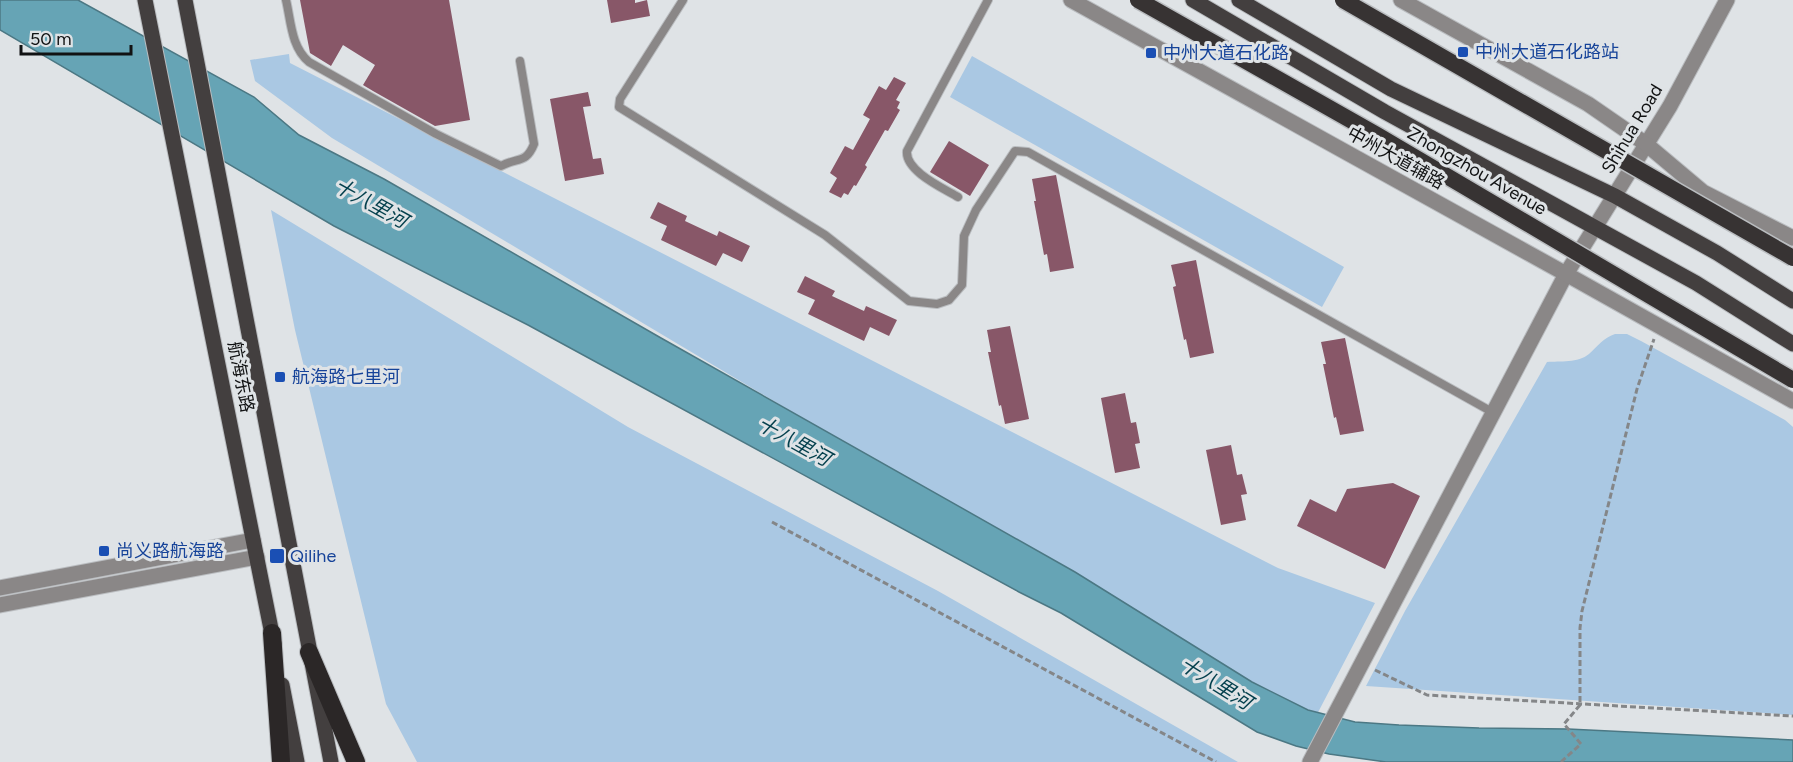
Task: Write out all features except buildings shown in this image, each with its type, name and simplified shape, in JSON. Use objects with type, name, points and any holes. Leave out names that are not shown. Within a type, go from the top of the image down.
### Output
[{"type":"highway","name":"Zhongzhou Avenue","points":[[1138,0],[1377,135],[1793,380]]},
{"type":"highway","points":[[1343,0],[1793,258]]},
{"type":"highway","points":[[272,633],[281,762]]},
{"type":"highway","points":[[309,652],[356,762]]},
{"type":"main road","name":"航海东路","points":[[145,0],[297,762]]},
{"type":"main road","name":"航海东路","points":[[185,0],[331,762]]},
{"type":"main road","name":"Zhongzhou Avenue","points":[[1193,0],[1385,112],[1696,283],[1793,344]]},
{"type":"main road","name":"Zhongzhou Avenue","points":[[1239,0],[1391,89],[1615,196],[1717,253],[1793,301]]},
{"type":"street","name":"中州大道辅路","points":[[1071,0],[1702,349]]},
{"type":"street","points":[[1401,0],[1588,104],[1646,144],[1703,192],[1793,238]]},
{"type":"street","name":"Shihua Road","points":[[1310,762],[1566,274],[1670,106],[1727,0]]},
{"type":"street","points":[[1702,349],[1793,369]]},
{"type":"street","points":[[1702,349],[1793,401]]},
{"type":"street","points":[[0,588],[253,540]]},
{"type":"street","points":[[0,605],[257,557]]},
{"type":"lane","points":[[286,0],[294,40],[301,55],[309,62],[436,134],[501,166],[530,156],[534,144],[520,61]]},
{"type":"lane","points":[[683,0],[620,99],[619,107],[825,235],[909,301],[937,304],[955,295],[962,285],[964,236],[976,210],[1015,151],[1028,152],[1494,413]]},
{"type":"lane","points":[[958,197],[914,169],[906,157],[907,151],[988,0]]},
{"type":"path","points":[[1563,762],[1581,744],[1564,724],[1580,705],[1582,611],[1637,389],[1659,326]]},
{"type":"path","points":[[772,522],[1216,762]]},
{"type":"path","points":[[1363,664],[1427,694],[1580,705],[1793,716]]},
{"type":"shaded area","points":[[289,54],[290,63],[1278,568],[1375,603],[1313,722],[332,138],[255,81],[250,60]]},
{"type":"shaded area","points":[[972,56],[1344,267],[1322,307],[950,97]]},
{"type":"shaded area","points":[[271,210],[628,427],[938,591],[1238,762],[417,762],[386,704],[295,330]]},
{"type":"shaded area","points":[[1615,334],[1627,334],[1641,341],[1785,420],[1793,427],[1793,715],[1366,686],[1405,611],[1547,362],[1569,361],[1585,357],[1604,340]]},
{"type":"water","name":"十八里河","points":[[0,0],[78,0],[254,97],[299,135],[384,179],[1075,572],[1252,682],[1308,710],[1355,722],[1399,725],[1568,729],[1793,740],[1793,762],[1386,762],[1329,754],[1296,746],[1257,732],[1061,613],[528,325],[334,226],[0,30]]},
{"type":"place","name":"中州大道石化路站","points":[[1463,52]]},
{"type":"place","name":"中州大道石化路","points":[[1151,53]]},
{"type":"place","name":"航海路七里河","points":[[280,377]]},
{"type":"place","name":"尚义路航海路","points":[[104,551]]},
{"type":"place","name":"Qilihe","points":[[277,556]]}]
